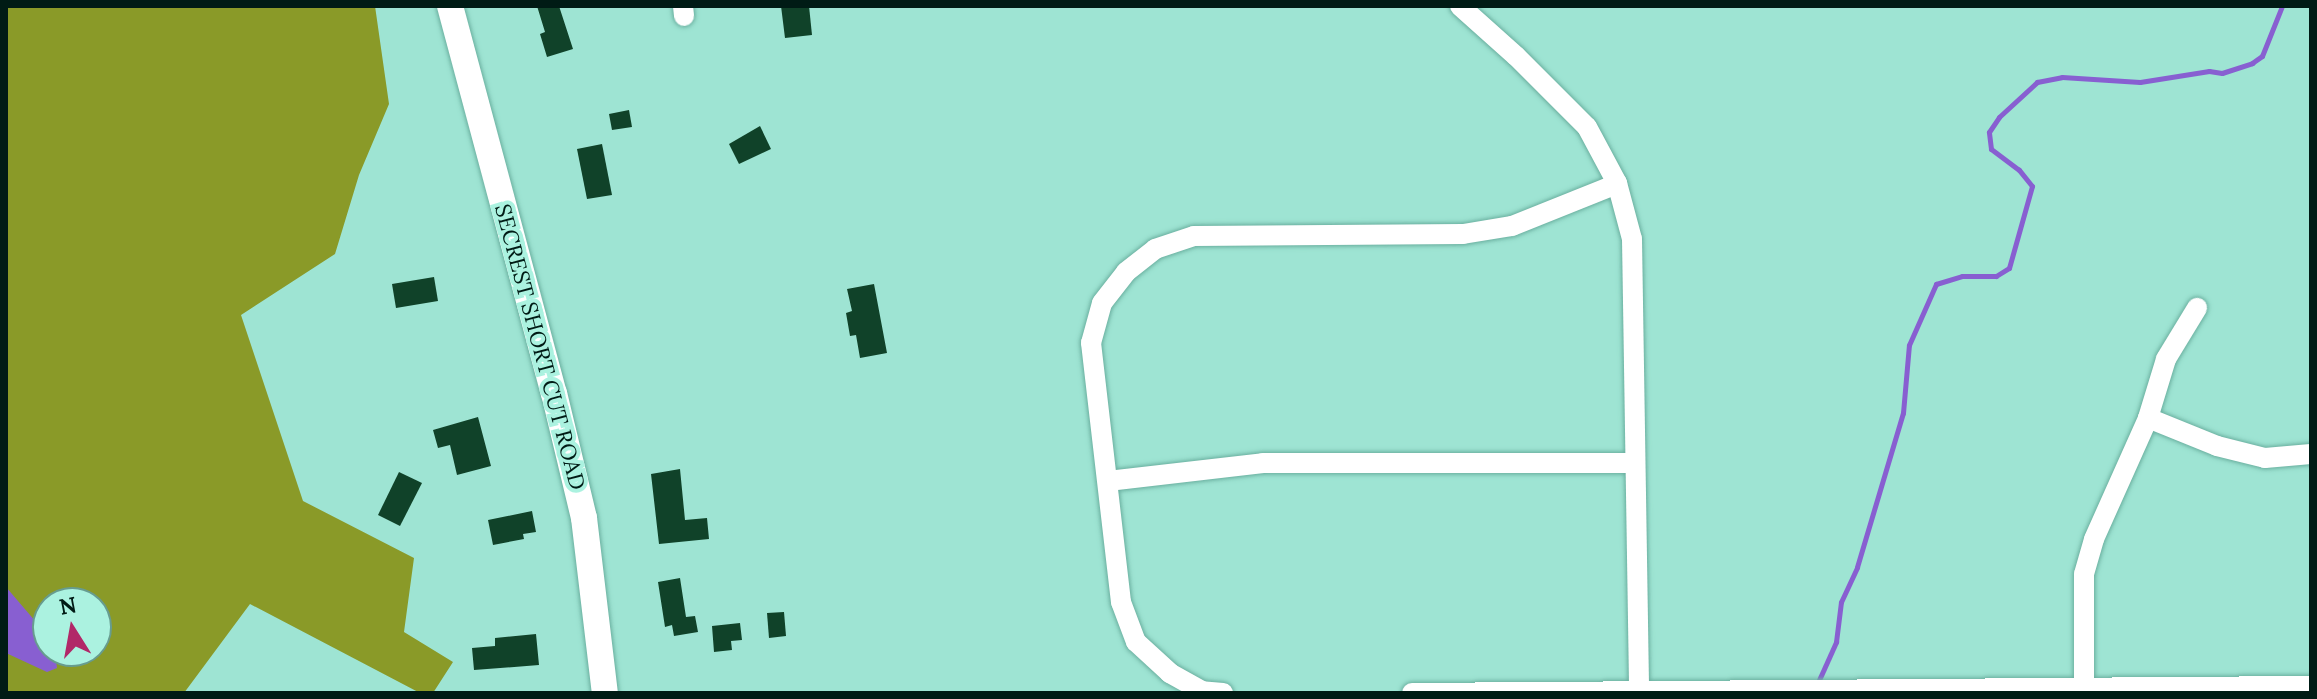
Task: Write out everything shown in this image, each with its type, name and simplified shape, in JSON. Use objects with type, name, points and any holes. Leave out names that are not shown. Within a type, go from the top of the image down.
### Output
[{"type":"main road","name":"SECREST SHORT CUT ROAD","points":[[450,6],[554,393],[584,518],[605,693]]},
{"type":"street","points":[[1460,6],[1587,127],[1617,184],[1632,239],[1639,690]]},
{"type":"street","points":[[1223,693],[1202,691],[1170,673],[1136,642],[1121,602],[1091,343],[1102,303],[1126,272],[1155,249],[1194,236],[1463,234],[1512,226],[1617,184]]},
{"type":"street","points":[[2084,686],[2084,574],[2094,539],[2148,418],[2166,359],[2197,308]]},
{"type":"street","points":[[2148,418],[2217,446],[2265,458],[2311,454]]},
{"type":"street","points":[[1108,481],[1263,463],[1635,463]]},
{"type":"street","points":[[1412,693],[2311,686]]},
{"type":"green space","points":[[6,6],[375,6],[389,104],[359,175],[335,254],[241,315],[303,501],[414,558],[404,632],[453,662],[433,693],[420,693],[250,604],[184,693],[6,693]]},
{"type":"shaded area","points":[[6,587],[32,617],[32,665],[6,653]]},
{"type":"shaded area","points":[[36,667],[57,667],[47,672]]},
{"type":"building","points":[[537,6],[559,6],[573,49],[547,57],[540,34],[545,32]]},
{"type":"building","points":[[781,6],[809,6],[812,35],[785,38]]},
{"type":"building","points":[[629,110],[632,127],[612,130],[609,114]]},
{"type":"building","points":[[760,126],[771,149],[739,164],[729,144]]},
{"type":"building","points":[[602,144],[612,195],[587,199],[577,149]]},
{"type":"building","points":[[434,277],[438,301],[396,308],[392,284]]},
{"type":"building","points":[[874,284],[887,353],[860,358],[856,335],[850,336],[846,313],[852,311],[847,289]]},
{"type":"building","points":[[478,417],[491,466],[457,475],[450,445],[438,448],[433,430]]},
{"type":"building","points":[[680,469],[685,520],[707,518],[709,539],[659,544],[651,474]]},
{"type":"building","points":[[399,472],[422,483],[400,526],[378,515]]},
{"type":"building","points":[[532,511],[536,532],[523,534],[524,539],[493,545],[488,520]]},
{"type":"building","points":[[680,578],[686,617],[695,616],[698,632],[674,636],[672,625],[665,627],[658,582]]},
{"type":"building","points":[[784,612],[786,636],[769,638],[767,613]]},
{"type":"building","points":[[740,623],[742,640],[731,641],[732,650],[714,652],[712,626]]},
{"type":"building","points":[[536,634],[539,665],[474,670],[472,648],[495,646],[495,638]]},
{"type":"waterway","points":[[1819,680],[1836,642],[1841,602],[1857,567],[1903,413],[1909,345],[1936,284],[1962,276],[1996,276],[2009,268],[2032,186],[2019,170],[1991,149],[1989,132],[1999,117],[2037,82],[2062,77],[2140,82],[2209,71],[2222,73],[2252,63],[2262,56],[2282,6]]}]
